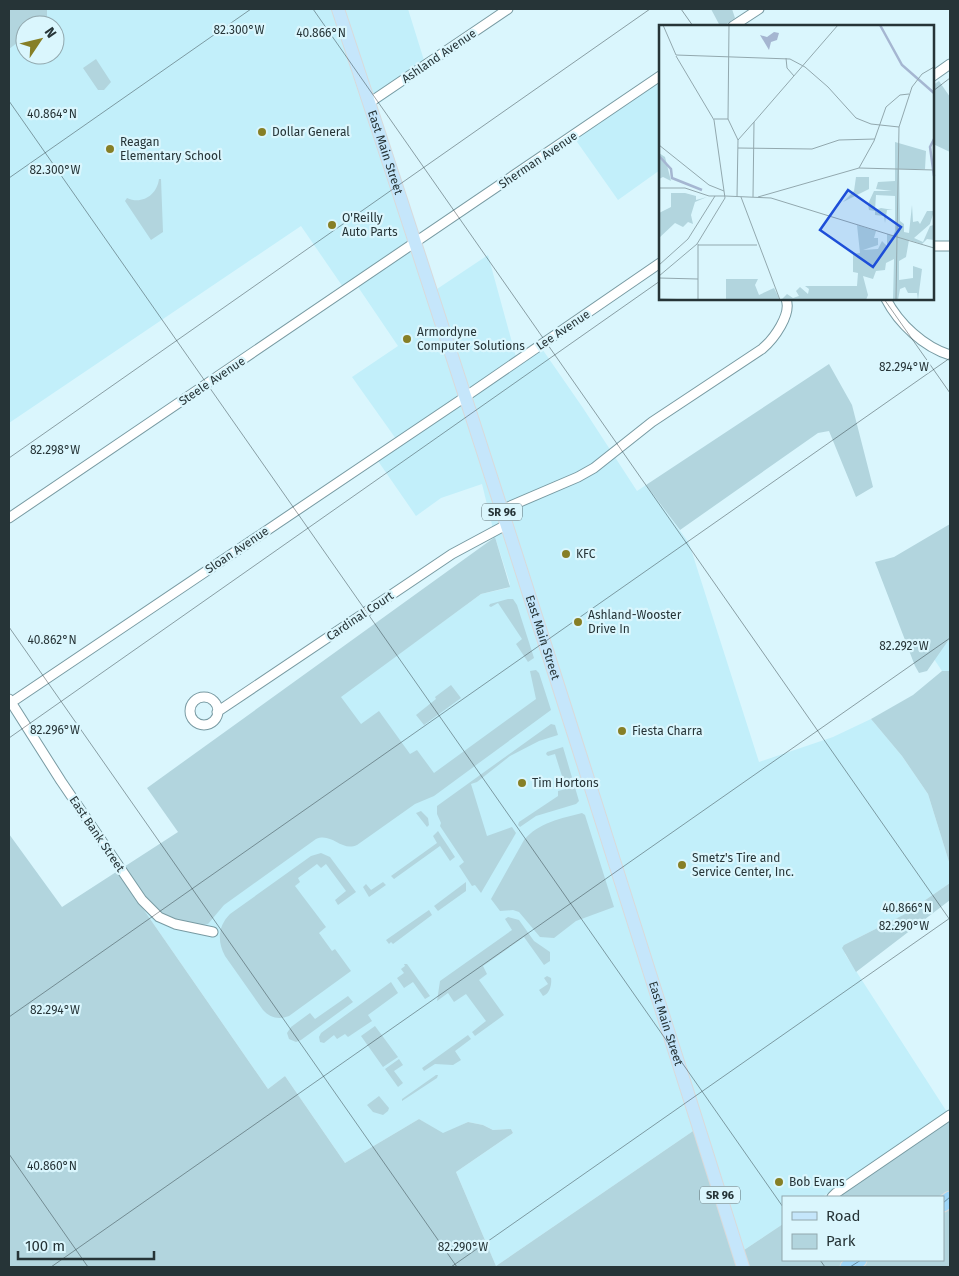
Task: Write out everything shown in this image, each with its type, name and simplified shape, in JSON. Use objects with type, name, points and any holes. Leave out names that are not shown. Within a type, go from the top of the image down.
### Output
[{"type":"main road","name":"East Main Street","points":[[338,9],[502,510],[564,707],[598,804],[743,1267]]},
{"type":"street","name":"Ashland Avenue","points":[[369,103],[508,9]]},
{"type":"street","points":[[735,25],[759,9]]},
{"type":"street","points":[[934,75],[950,64]]},
{"type":"street","name":"Sherman Avenue","points":[[415,244],[659,77]]},
{"type":"street","name":"Steele Avenue","points":[[9,518],[415,244]]},
{"type":"street","points":[[934,246],[950,246]]},
{"type":"street","name":"Lee Avenue","points":[[465,397],[659,264]]},
{"type":"street","points":[[502,510],[594,468],[652,422],[762,349],[771,340],[786,317],[788,304],[786,300]]},
{"type":"street","points":[[887,300],[900,319],[914,334],[937,350],[950,356]]},
{"type":"street","name":"Sloan Avenue","points":[[9,702],[465,397]]},
{"type":"street","name":"Cardinal Court","points":[[217,712],[452,554],[506,525]]},
{"type":"street","name":"East Bank Street","points":[[9,702],[142,900],[159,917],[174,924],[213,932]]},
{"type":"street","points":[[833,1196],[950,1115]]},
{"type":"shaded area","points":[[9,9],[408,9],[427,70],[372,108],[434,291],[488,255],[516,357],[538,343],[637,491],[646,485],[689,543],[759,762],[833,737],[871,719],[902,756],[928,794],[950,865],[950,883],[905,914],[844,945],[845,954],[947,1112],[823,1196],[782,1196],[782,1225],[741,1252],[696,1129],[496,1266],[456,1172],[513,1133],[511,1129],[493,1130],[483,1125],[468,1122],[443,1134],[419,1119],[345,1163],[285,1076],[268,1089],[137,900],[323,709],[481,594],[508,588],[510,584],[495,537],[482,484],[441,498],[416,516],[378,461],[401,446],[352,377],[398,346],[354,281],[343,287],[301,226],[9,423]]},
{"type":"shaded area","points":[[659,83],[659,171],[618,200],[575,139]]},
{"type":"shaded area","points":[[950,638],[950,671],[942,671],[934,659]]},
{"type":"green space","points":[[9,9],[47,9],[47,15],[15,15],[15,44],[9,49]]},
{"type":"green space","points":[[711,9],[732,9],[735,18],[725,25],[719,25]]},
{"type":"green space","points":[[96,59],[111,82],[104,90],[98,90],[83,68]]},
{"type":"green space","points":[[939,81],[950,97],[950,152],[934,144],[934,84]]},
{"type":"green space","points":[[159,179],[161,179],[163,232],[151,240],[125,201],[127,198],[138,200],[148,197],[155,190]]},
{"type":"green space","points":[[829,364],[852,405],[873,487],[856,497],[829,431],[818,433],[680,530],[646,485]]},
{"type":"green space","points":[[950,524],[950,638],[927,671],[919,673],[875,562],[894,557]]},
{"type":"green space","points":[[495,537],[510,587],[481,594],[341,697],[361,724],[379,711],[410,754],[417,750],[434,773],[536,699],[530,671],[536,670],[539,673],[551,710],[434,796],[415,804],[357,845],[346,846],[327,838],[316,839],[224,905],[208,924],[198,925],[180,922],[137,900],[268,1089],[285,1076],[345,1163],[419,1119],[443,1133],[468,1122],[483,1125],[493,1130],[511,1129],[513,1133],[456,1172],[496,1266],[696,1129],[739,1267],[9,1267],[9,834],[62,907],[178,832],[147,788]]},
{"type":"green space","points":[[513,599],[517,605],[534,658],[528,662],[516,644],[522,639],[498,603],[491,607],[489,606],[490,604]]},
{"type":"green space","points":[[942,671],[950,671],[950,865],[928,794],[902,756],[871,719],[913,695]]},
{"type":"green space","points":[[451,685],[461,698],[424,725],[416,715]]},
{"type":"green space","points":[[551,724],[555,725],[558,735],[539,741],[510,756],[477,782],[471,784],[487,836],[512,827],[516,833],[481,893],[475,885],[472,886],[459,866],[464,862],[440,826],[437,806]]},
{"type":"green space","points":[[563,747],[579,801],[576,804],[536,816],[520,827],[518,825],[519,822],[558,796],[558,791],[566,789],[555,754],[548,756],[546,754]]},
{"type":"green space","points":[[421,811],[428,818],[429,825],[427,827],[416,813]]},
{"type":"green space","points":[[582,813],[585,815],[614,907],[576,921],[554,938],[540,937],[519,912],[513,910],[500,911],[491,899],[524,840],[530,834],[543,825]]},
{"type":"green space","points":[[438,831],[455,857],[450,861],[440,846],[394,879],[391,876],[437,843],[433,836]]},
{"type":"green space","points":[[321,853],[330,857],[356,892],[338,905],[335,900],[346,891],[326,864],[321,868],[317,864],[298,878],[300,882],[295,886],[326,927],[319,933],[332,951],[335,949],[351,971],[289,1016],[275,1018],[263,1010],[225,956],[220,939],[221,929],[230,914],[311,856]]},
{"type":"green space","points":[[383,882],[386,885],[369,897],[363,887],[366,884],[371,890]]},
{"type":"green space","points":[[466,882],[466,891],[438,911],[434,906]]},
{"type":"green space","points":[[950,883],[950,900],[856,972],[842,948],[844,945],[905,914]]},
{"type":"green space","points":[[429,910],[432,915],[393,944],[391,942],[389,944],[386,940]]},
{"type":"green space","points":[[508,917],[519,920],[534,941],[550,952],[550,961],[544,965],[524,937],[483,966],[487,974],[479,980],[504,1015],[475,1036],[472,1032],[486,1021],[466,994],[454,1002],[448,993],[437,1001],[440,981],[512,930],[505,919]]},
{"type":"green space","points":[[404,964],[407,964],[430,996],[425,999],[413,982],[404,988],[397,978],[404,973],[401,969],[405,966]]},
{"type":"green space","points":[[547,976],[551,978],[551,986],[549,991],[543,996],[539,990],[548,984],[544,978]]},
{"type":"green space","points":[[391,982],[398,993],[368,1015],[372,1021],[348,1037],[345,1034],[337,1039],[334,1035],[324,1043],[320,1042],[319,1037],[321,1033]]},
{"type":"green space","points":[[348,996],[353,1002],[301,1040],[296,1042],[289,1039],[287,1033],[291,1027],[310,1013],[315,1019]]},
{"type":"green space","points":[[375,1026],[398,1057],[383,1067],[361,1036]]},
{"type":"green space","points":[[468,1035],[471,1039],[455,1051],[461,1060],[453,1065],[435,1064],[424,1071],[422,1068]]},
{"type":"green space","points":[[399,1059],[403,1065],[394,1071],[403,1083],[398,1087],[385,1069]]},
{"type":"green space","points":[[438,1075],[437,1078],[402,1101],[402,1099]]},
{"type":"green space","points":[[379,1096],[389,1108],[383,1115],[373,1112],[367,1105]]},
{"type":"green space","points":[[950,1120],[950,1195],[944,1197],[841,1196],[843,1192]]},
{"type":"green space","points":[[950,1202],[950,1267],[852,1267],[862,1261],[944,1261],[944,1206]]},
{"type":"green space","points":[[782,1225],[782,1261],[851,1261],[842,1267],[746,1267],[741,1252]]},
{"type":"place","name":"Dollar General","points":[[262,132]]},
{"type":"place","name":"Reagan Elementary School","points":[[110,149]]},
{"type":"place","name":"O'Reilly Auto Parts","points":[[332,225]]},
{"type":"place","name":"Armordyne Computer Solutions","points":[[407,339]]},
{"type":"place","name":"KFC","points":[[566,554]]},
{"type":"place","name":"Ashland-Wooster Drive In","points":[[578,622]]},
{"type":"place","name":"Fiesta Charra","points":[[622,731]]},
{"type":"place","name":"Tim Hortons","points":[[522,783]]},
{"type":"place","name":"Smetz's Tire and Service Center, Inc.","points":[[682,865]]},
{"type":"place","name":"Bob Evans","points":[[779,1182]]}]
